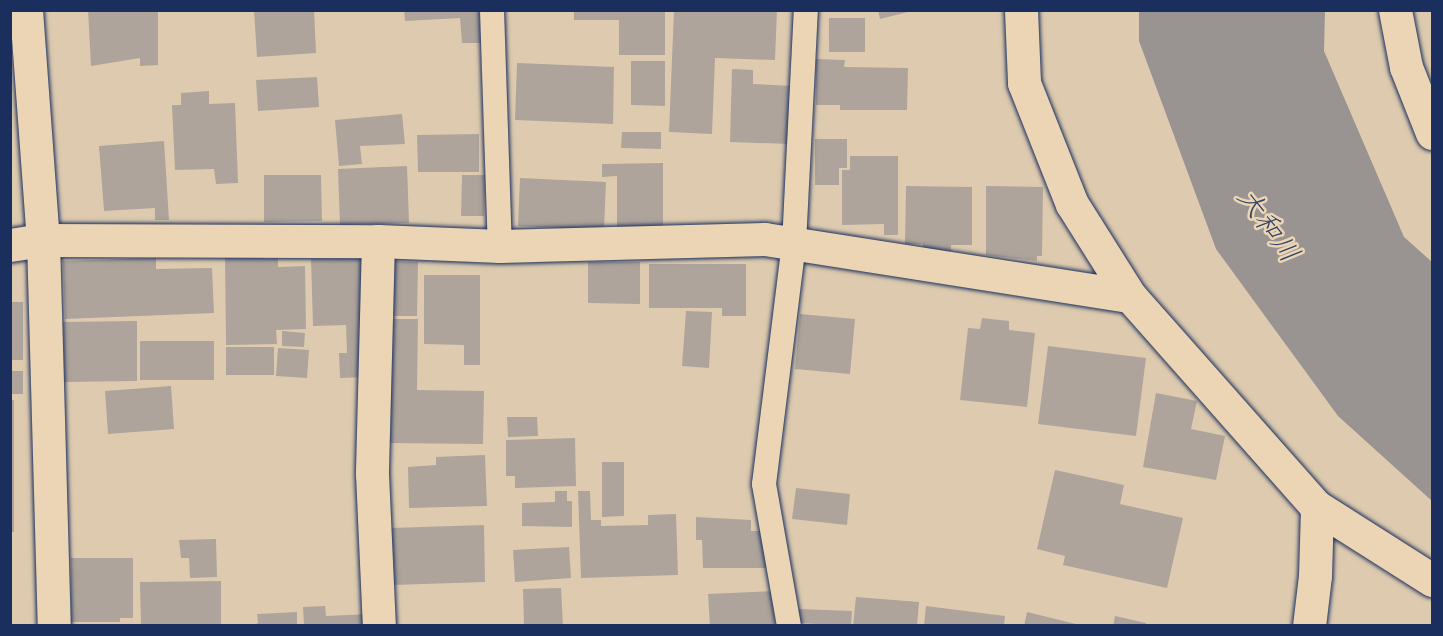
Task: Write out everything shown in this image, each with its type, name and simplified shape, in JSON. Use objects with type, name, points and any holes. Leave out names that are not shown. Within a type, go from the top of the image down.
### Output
[{"type":"street","points":[[26,10],[43,240],[54,626]]},
{"type":"street","points":[[1021,10],[1024,83],[1072,204],[1130,296],[1317,507],[1432,580]]},
{"type":"street","points":[[1395,10],[1406,67],[1432,133]]},
{"type":"street","points":[[10,244],[43,240],[378,241],[500,246],[765,240],[1130,296]]},
{"type":"street","points":[[378,241],[372,474],[379,626]]},
{"type":"street","points":[[1309,626],[1315,576],[1317,507]]},
{"type":"lane","points":[[492,10],[500,246]]},
{"type":"lane","points":[[789,626],[764,484],[794,244],[806,10]]},
{"type":"water","name":"大和川","points":[[1139,11],[1325,11],[1324,51],[1404,237],[1432,262],[1432,501],[1338,416],[1216,249],[1139,41]]},
{"type":"building","points":[[88,10],[158,10],[158,65],[140,66],[140,58],[91,66]]},
{"type":"building","points":[[254,10],[314,10],[316,53],[257,57]]},
{"type":"building","points":[[404,10],[479,10],[481,43],[462,43],[460,18],[405,21]]},
{"type":"building","points":[[574,10],[665,10],[665,55],[619,55],[619,20],[574,20]]},
{"type":"building","points":[[674,10],[777,10],[775,60],[715,58],[712,134],[669,132]]},
{"type":"building","points":[[878,10],[912,10],[912,11],[880,19]]},
{"type":"building","points":[[829,18],[865,18],[865,52],[829,52]]},
{"type":"building","points":[[816,59],[845,60],[844,67],[908,68],[907,110],[840,110],[840,105],[816,105]]},
{"type":"building","points":[[631,61],[665,61],[665,106],[631,105]]},
{"type":"building","points":[[517,63],[614,67],[613,124],[515,120]]},
{"type":"building","points":[[732,69],[753,70],[753,84],[792,86],[790,144],[730,142]]},
{"type":"building","points":[[317,77],[319,107],[258,111],[256,80]]},
{"type":"building","points":[[209,91],[209,104],[235,103],[238,183],[216,184],[214,169],[175,170],[172,105],[181,105],[181,93]]},
{"type":"building","points":[[402,114],[405,144],[360,146],[362,164],[339,166],[335,120]]},
{"type":"building","points":[[622,132],[661,132],[661,149],[621,148]]},
{"type":"building","points":[[479,134],[479,172],[418,172],[417,135]]},
{"type":"building","points":[[815,139],[847,139],[847,168],[839,168],[839,185],[815,185]]},
{"type":"building","points":[[164,141],[169,220],[155,220],[155,208],[104,211],[99,146]]},
{"type":"building","points":[[850,156],[898,156],[898,235],[884,235],[884,224],[842,225],[842,170],[850,170]]},
{"type":"building","points":[[663,163],[663,232],[617,232],[617,176],[602,177],[602,164]]},
{"type":"building","points":[[407,166],[409,223],[340,225],[338,169]]},
{"type":"building","points":[[264,175],[321,175],[322,221],[264,222]]},
{"type":"building","points":[[462,175],[485,175],[484,216],[461,216]]},
{"type":"building","points":[[520,178],[606,182],[604,230],[518,226]]},
{"type":"building","points":[[906,186],[972,187],[972,245],[951,245],[951,251],[923,250],[923,244],[905,244]]},
{"type":"building","points":[[986,186],[1043,187],[1042,256],[1037,256],[1037,261],[986,255]]},
{"type":"building","points":[[264,255],[264,259],[278,258],[278,267],[305,266],[306,329],[276,330],[277,344],[226,345],[225,256]]},
{"type":"building","points":[[156,258],[156,269],[212,268],[214,313],[65,319],[63,261]]},
{"type":"building","points":[[361,258],[365,377],[340,378],[339,353],[347,353],[346,325],[313,326],[311,259]]},
{"type":"building","points":[[386,261],[418,262],[417,316],[386,316]]},
{"type":"building","points":[[588,262],[640,262],[640,304],[588,303]]},
{"type":"building","points":[[649,264],[746,264],[746,316],[722,316],[722,308],[649,308]]},
{"type":"building","points":[[424,275],[480,275],[480,365],[464,365],[464,345],[424,344]]},
{"type":"building","points":[[10,302],[23,302],[23,360],[10,360]]},
{"type":"building","points":[[686,311],[712,312],[709,368],[682,366]]},
{"type":"building","points":[[800,314],[855,319],[850,374],[795,369]]},
{"type":"building","points":[[982,318],[1009,321],[1009,330],[1035,333],[1027,407],[960,400],[968,328],[980,329]]},
{"type":"building","points":[[386,319],[418,319],[417,390],[484,391],[483,444],[385,443]]},
{"type":"building","points":[[137,321],[137,381],[64,382],[63,322]]},
{"type":"building","points":[[282,331],[305,333],[304,347],[282,346]]},
{"type":"building","points":[[140,341],[214,341],[214,380],[140,380]]},
{"type":"building","points":[[1048,346],[1146,358],[1136,436],[1038,424]]},
{"type":"building","points":[[226,347],[274,347],[274,375],[226,375]]},
{"type":"building","points":[[278,348],[309,350],[307,378],[276,376]]},
{"type":"building","points":[[10,371],[23,371],[23,394],[10,394]]},
{"type":"building","points":[[171,386],[174,429],[108,434],[105,391]]},
{"type":"building","points":[[1156,393],[1197,401],[1191,429],[1225,436],[1216,480],[1143,467]]},
{"type":"building","points":[[10,400],[14,400],[14,532],[10,532]]},
{"type":"building","points":[[507,417],[537,417],[538,436],[508,437]]},
{"type":"building","points":[[575,438],[576,486],[515,488],[515,476],[506,476],[506,440]]},
{"type":"building","points":[[485,455],[487,506],[409,508],[408,467],[436,465],[436,457]]},
{"type":"building","points":[[602,462],[624,462],[624,516],[602,517]]},
{"type":"building","points":[[1055,470],[1124,485],[1120,504],[1183,518],[1167,588],[1063,565],[1065,556],[1037,549]]},
{"type":"building","points":[[796,488],[850,494],[847,525],[792,519]]},
{"type":"building","points":[[555,491],[567,491],[567,501],[572,501],[572,527],[522,526],[522,503],[555,502]]},
{"type":"building","points":[[578,491],[590,491],[591,520],[601,520],[601,526],[648,525],[648,515],[676,514],[678,575],[581,578]]},
{"type":"building","points":[[696,517],[751,520],[751,531],[772,531],[772,568],[703,568],[702,540],[696,540]]},
{"type":"building","points":[[484,525],[485,582],[392,585],[391,528]]},
{"type":"building","points":[[216,539],[217,577],[190,578],[189,558],[181,558],[179,540]]},
{"type":"building","points":[[569,547],[571,578],[515,582],[513,550]]},
{"type":"building","points":[[71,558],[133,558],[133,618],[120,618],[120,622],[71,622]]},
{"type":"building","points":[[221,581],[221,626],[141,626],[140,582]]},
{"type":"building","points":[[561,588],[563,626],[524,626],[523,589]]},
{"type":"building","points":[[773,591],[775,626],[710,626],[708,594]]},
{"type":"building","points":[[856,597],[919,602],[917,626],[853,626]]},
{"type":"building","points":[[325,606],[326,616],[370,614],[370,626],[304,626],[303,607]]},
{"type":"building","points":[[926,606],[1005,616],[1004,626],[924,626]]},
{"type":"building","points":[[799,609],[852,611],[851,626],[798,623]]},
{"type":"building","points":[[297,612],[297,626],[252,626],[258,623],[257,614]]},
{"type":"building","points":[[1027,612],[1080,625],[1080,626],[1024,626]]},
{"type":"building","points":[[1115,616],[1146,623],[1146,626],[1113,626]]}]
